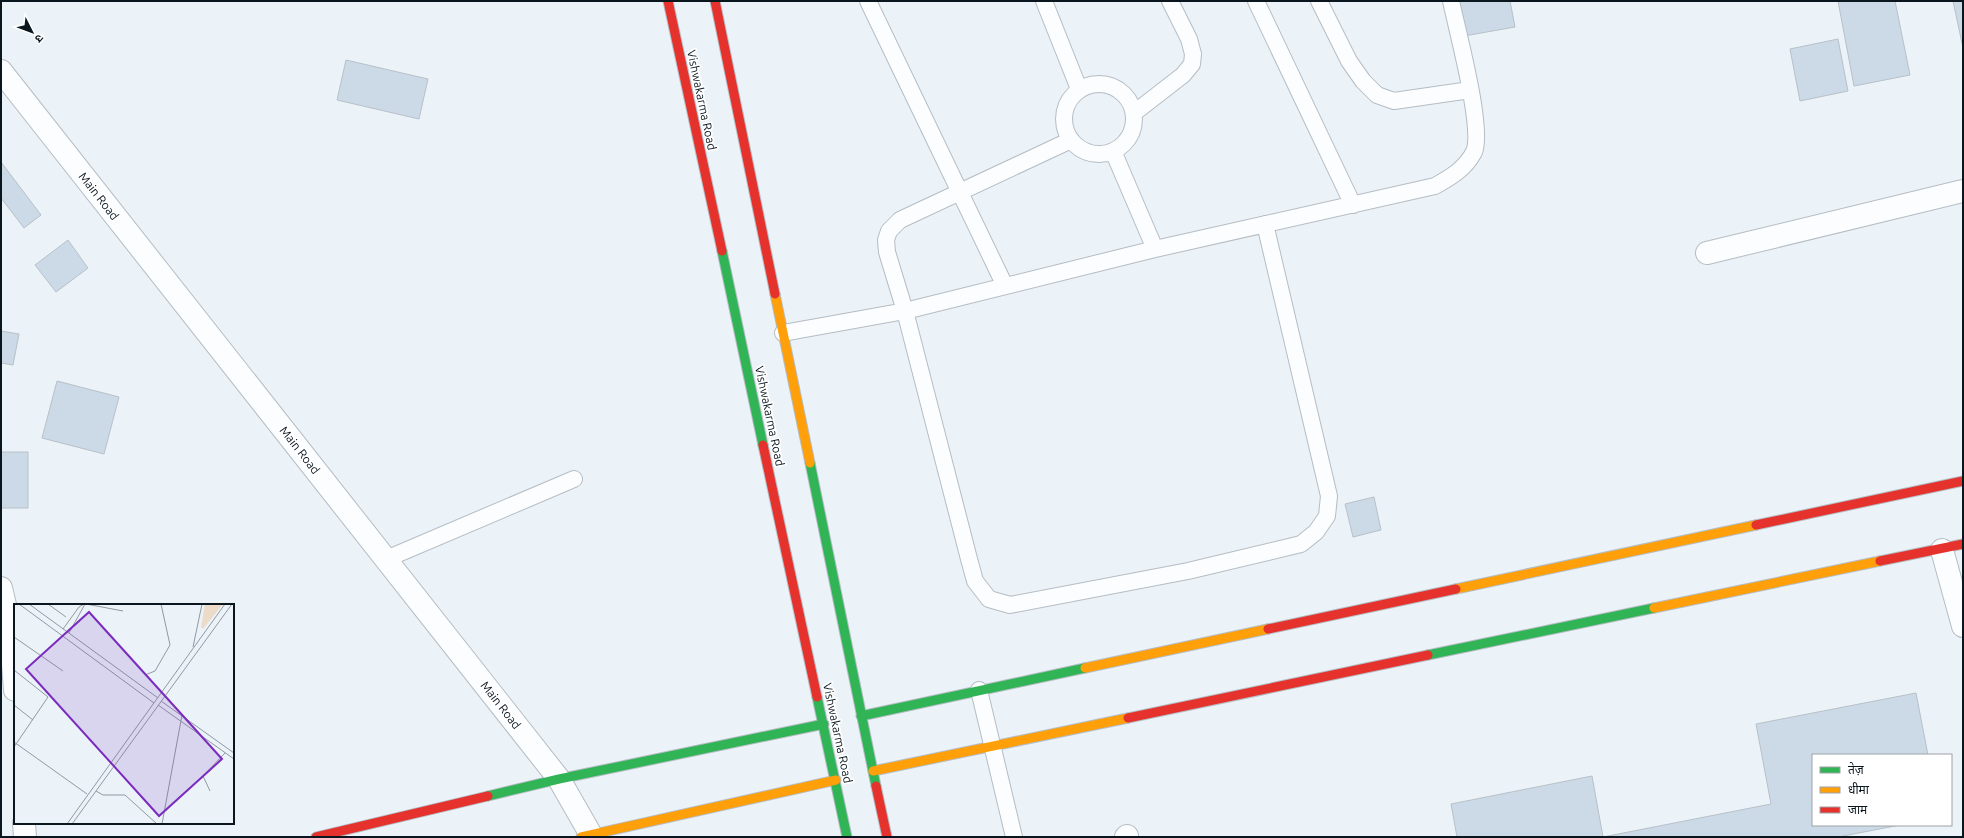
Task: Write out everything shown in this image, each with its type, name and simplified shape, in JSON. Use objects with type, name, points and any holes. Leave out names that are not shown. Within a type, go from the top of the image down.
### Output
[{"type":"street","name":"Vishwakarma Road","points":[[668,1],[847,837]]},
{"type":"street","points":[[715,1],[782,333],[887,837]]},
{"type":"street","name":"Main Road","points":[[1,72],[559,779],[586,836]]},
{"type":"street","points":[[1706,253],[1963,190]]},
{"type":"street","points":[[861,716],[1963,482]]},
{"type":"street","points":[[873,771],[1942,550],[1963,544]]},
{"type":"street","points":[[1942,550],[1963,626]]},
{"type":"street","points":[[1,588],[10,626],[14,677]]},
{"type":"street","points":[[316,837],[559,779],[824,724]]},
{"type":"street","points":[[586,836],[836,780]]},
{"type":"street","points":[[24,824],[26,837]]},
{"type":"lane","points":[[868,1],[961,191],[1005,286]]},
{"type":"lane","points":[[1044,1],[1079,89]]},
{"type":"lane","points":[[1134,112],[1183,75],[1192,64],[1193,54],[1189,39],[1170,1]]},
{"type":"lane","points":[[1256,1],[1353,204]]},
{"type":"lane","points":[[1319,1],[1349,62],[1363,81],[1377,95],[1394,101],[1470,90]]},
{"type":"lane","points":[[782,333],[905,311],[1155,249],[1435,186],[1460,171],[1474,151],[1477,133],[1470,90],[1451,1]]},
{"type":"lane","points":[[1101,83],[1113,86],[1123,92],[1130,102],[1134,112],[1130,136],[1113,151],[1102,154],[1090,153],[1079,148],[1071,140],[1066,130],[1064,119],[1065,107],[1071,97],[1079,89],[1101,83]]},
{"type":"lane","points":[[1071,140],[900,220],[889,231],[886,240],[887,252],[905,311],[975,581],[989,599],[1010,605],[1188,571],[1301,544],[1316,532],[1327,516],[1329,496],[1265,224]]},
{"type":"lane","points":[[1113,151],[1155,249]]},
{"type":"lane","points":[[386,559],[574,479]]},
{"type":"lane","points":[[979,690],[1014,837]]},
{"type":"building","points":[[1457,1],[1510,1],[1515,27],[1464,36]]},
{"type":"building","points":[[1838,1],[1895,1],[1910,75],[1854,86]]},
{"type":"building","points":[[1953,1],[1963,1],[1963,48]]},
{"type":"building","points":[[1838,39],[1848,91],[1800,101],[1790,49]]},
{"type":"building","points":[[346,60],[428,79],[419,119],[337,100]]},
{"type":"building","points":[[1,162],[41,215],[24,228],[1,198]]},
{"type":"building","points":[[68,240],[88,268],[56,292],[35,265]]},
{"type":"building","points":[[1,331],[19,334],[13,365],[1,363]]},
{"type":"building","points":[[57,381],[119,397],[104,454],[42,438]]},
{"type":"building","points":[[1,452],[28,452],[28,508],[1,508]]},
{"type":"building","points":[[1374,497],[1381,530],[1353,537],[1345,504]]},
{"type":"building","points":[[1916,693],[1928,754],[1812,754],[1812,826],[1895,826],[1838,837],[1603,837],[1771,804],[1756,724]]},
{"type":"building","points":[[1592,776],[1603,837],[1457,837],[1451,804]]},
{"type":"traffic: fast","points":[[722,251],[763,445]]},
{"type":"traffic: fast","points":[[810,463],[876,786]]},
{"type":"traffic: fast","points":[[1428,655],[1654,608]]},
{"type":"traffic: fast","points":[[861,716],[1085,668]]},
{"type":"traffic: fast","points":[[817,697],[847,837]]},
{"type":"traffic: fast","points":[[488,796],[559,779],[824,724]]},
{"type":"traffic: slow","points":[[775,294],[810,463]]},
{"type":"traffic: slow","points":[[1456,589],[1756,525]]},
{"type":"traffic: slow","points":[[1654,608],[1880,561]]},
{"type":"traffic: slow","points":[[1085,668],[1268,629]]},
{"type":"traffic: slow","points":[[873,771],[1128,718]]},
{"type":"traffic: slow","points":[[581,837],[836,780]]},
{"type":"traffic: jam","points":[[668,1],[722,251]]},
{"type":"traffic: jam","points":[[715,1],[775,294]]},
{"type":"traffic: jam","points":[[763,445],[817,697]]},
{"type":"traffic: jam","points":[[1756,525],[1963,481]]},
{"type":"traffic: jam","points":[[1880,561],[1963,544]]},
{"type":"traffic: jam","points":[[1268,629],[1456,589]]},
{"type":"traffic: jam","points":[[1128,718],[1428,655]]},
{"type":"traffic: jam","points":[[876,786],[887,837]]},
{"type":"traffic: jam","points":[[316,837],[488,796]]}]
